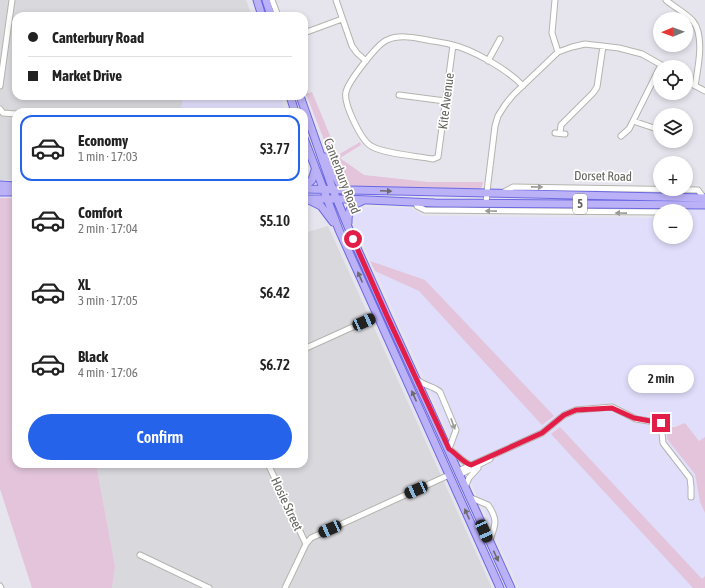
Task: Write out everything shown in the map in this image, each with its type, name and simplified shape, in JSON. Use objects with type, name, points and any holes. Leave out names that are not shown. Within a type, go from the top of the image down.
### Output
[{"type":"main road","points":[[257,0],[261,12]]},
{"type":"main road","points":[[266,0],[270,12]]},
{"type":"main road","name":"Canterbury Road","points":[[308,116],[336,199],[408,364],[449,449],[489,542],[511,588]]},
{"type":"main road","points":[[314,137],[339,183],[347,190]]},
{"type":"main road","name":"Canterbury Road","points":[[308,150],[339,230],[500,588]]},
{"type":"main road","points":[[308,184],[312,180],[315,170]]},
{"type":"main road","points":[[0,185],[12,186]]},
{"type":"main road","name":"Dorset Road","points":[[308,188],[705,200]]},
{"type":"main road","points":[[0,192],[12,192]]},
{"type":"main road","name":"Dorset Road","points":[[308,199],[415,202],[653,205]]},
{"type":"main road","points":[[308,200],[321,206],[339,230]]},
{"type":"main road","points":[[348,225],[350,208],[353,205],[366,200]]},
{"type":"main road","name":"Dorset Road","points":[[679,204],[705,200]]},
{"type":"main road","points":[[401,367],[408,364]]},
{"type":"main road","points":[[450,475],[459,472]]},
{"type":"street","points":[[0,86],[12,0]]},
{"type":"street","points":[[272,0],[276,12]]},
{"type":"street","points":[[336,0],[352,46],[366,61],[382,43],[392,38],[412,38],[453,45],[488,61],[510,74],[523,86]]},
{"type":"street","points":[[555,0],[552,33],[558,52]]},
{"type":"street","points":[[666,0],[694,21],[699,30],[700,50],[695,86],[705,91]]},
{"type":"street","points":[[308,32],[342,19]]},
{"type":"street","points":[[488,61],[500,39]]},
{"type":"street","points":[[486,203],[496,122],[505,105],[558,52],[585,44],[636,52],[653,60]]},
{"type":"street","name":"Kite Avenue","points":[[366,61],[346,91],[346,97],[355,122],[364,140],[373,147],[383,150],[433,159],[438,157],[453,45]]},
{"type":"street","points":[[560,133],[561,125],[593,93],[597,87],[603,46]]},
{"type":"street","points":[[621,136],[627,132],[634,121],[653,85]]},
{"type":"street","points":[[399,95],[445,101]]},
{"type":"street","points":[[0,109],[3,112],[12,113]]},
{"type":"street","points":[[634,121],[653,128]]},
{"type":"street","name":"Dorset Road","points":[[415,202],[417,206],[425,210],[653,212]]},
{"type":"street","points":[[551,203],[559,212]]},
{"type":"street","points":[[308,347],[378,316]]},
{"type":"street","points":[[414,374],[422,384],[437,389],[441,395],[456,430],[449,449],[463,461],[471,465]]},
{"type":"street","points":[[465,488],[469,478],[482,464],[501,452],[542,433],[564,415],[572,411],[612,408],[634,418],[661,423],[662,441],[690,478],[691,497]]},
{"type":"street","points":[[459,472],[471,465],[494,456]]},
{"type":"street","points":[[459,472],[482,464]]},
{"type":"street","name":"Hosie Street","points":[[270,468],[306,544]]},
{"type":"street","points":[[286,588],[306,544],[311,538],[450,475]]},
{"type":"street","points":[[469,496],[488,505],[496,520],[496,526],[489,542]]},
{"type":"street","points":[[140,555],[209,588]]},
{"type":"shaded area","points":[[0,0],[246,0],[250,12],[12,12],[12,100],[182,100],[182,108],[12,108],[12,180],[0,180]]},
{"type":"shaded area","points":[[312,92],[338,155],[360,142],[361,145],[340,158],[364,175],[428,182],[483,182],[482,187],[479,190],[345,186],[339,178],[308,99],[308,93]]},
{"type":"shaded area","points":[[182,100],[282,100],[284,108],[182,108]]},
{"type":"shaded area","points":[[0,198],[12,198],[12,468],[97,468],[115,566],[112,588],[32,588],[0,489]]},
{"type":"shaded area","points":[[356,208],[411,208],[423,216],[653,218],[653,244],[693,244],[693,210],[705,210],[705,437],[699,441],[685,424],[670,427],[695,474],[700,502],[705,513],[705,576],[702,579],[705,588],[519,588],[355,226],[353,216]]},
{"type":"shaded area","points":[[328,226],[492,588],[112,588],[115,566],[97,468],[308,468],[308,232]]},
{"type":"shaded area","points":[[370,261],[425,280],[554,416],[542,425],[419,291],[375,271]]},
{"type":"shaded area","points":[[685,423],[699,441],[705,437],[705,513],[700,502],[695,474],[667,439],[667,427],[675,427]]},
{"type":"shaded area","points":[[560,427],[702,579],[705,576],[705,588],[693,588],[551,434]]},
{"type":"route","points":[[353,239],[408,364],[449,449],[468,464],[471,465],[542,433],[564,415],[576,410],[608,407],[639,420],[658,421],[661,423]]}]
